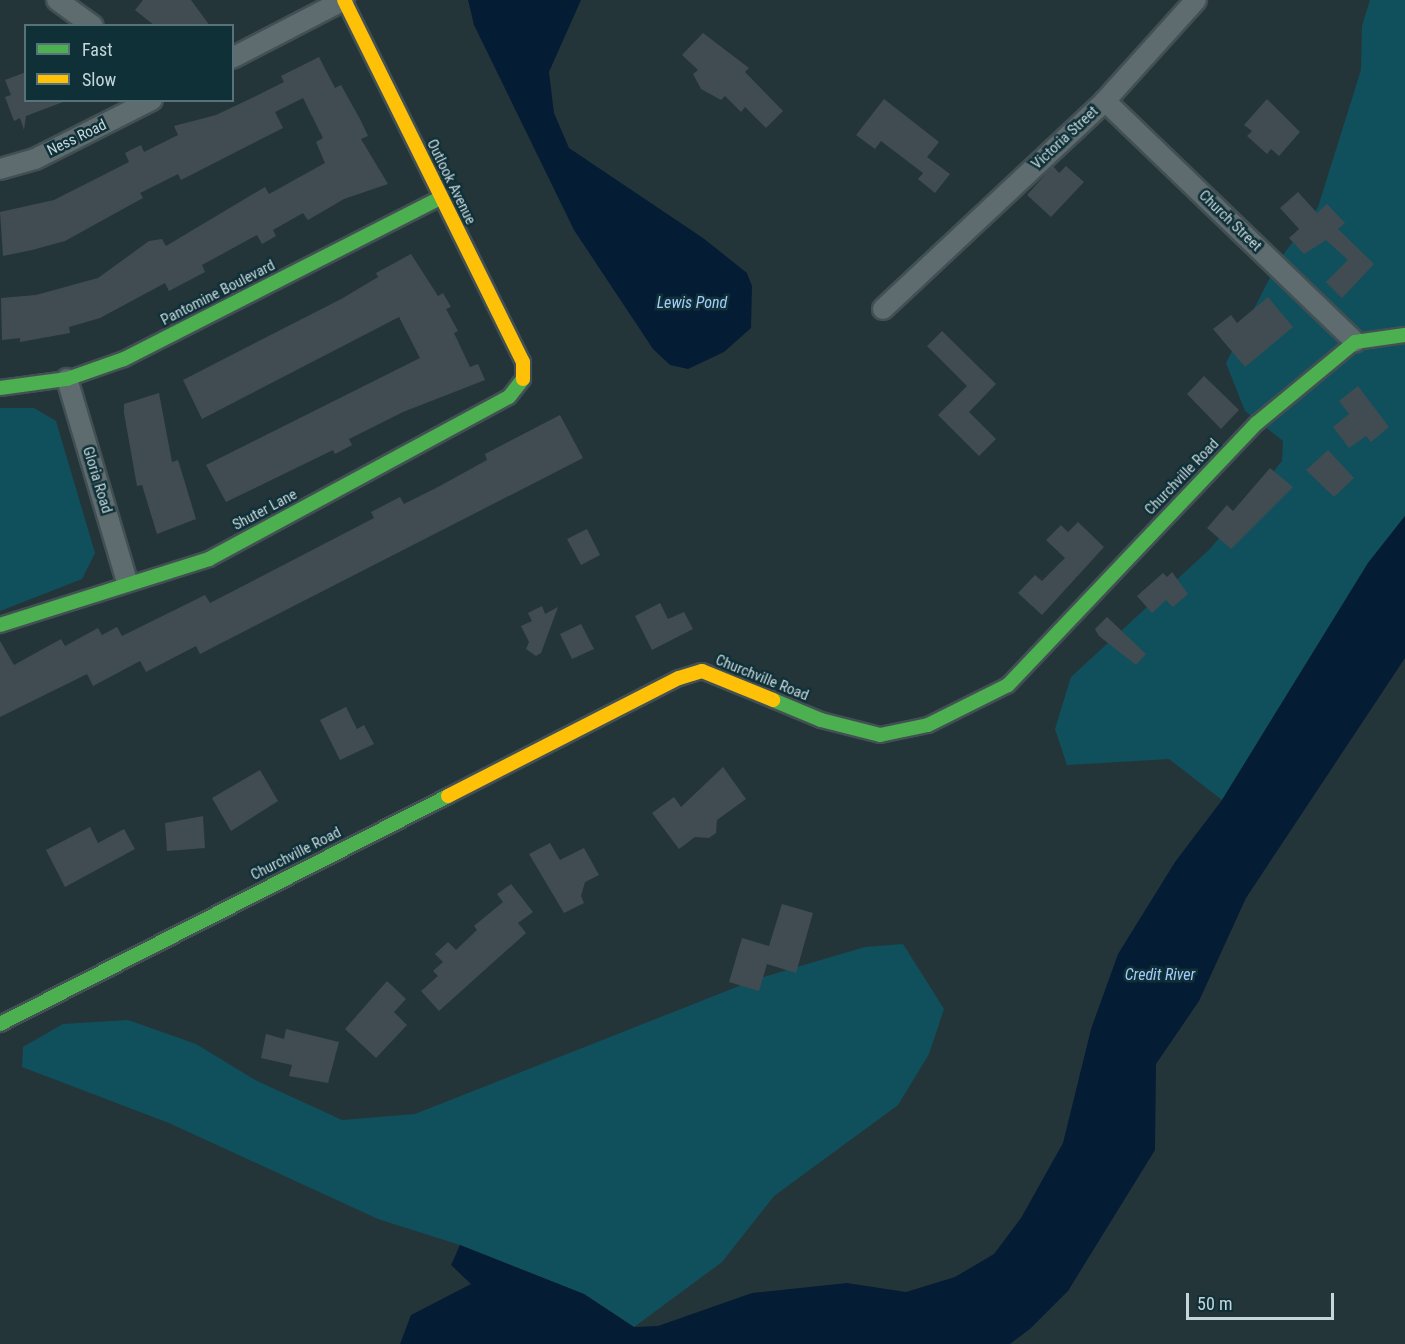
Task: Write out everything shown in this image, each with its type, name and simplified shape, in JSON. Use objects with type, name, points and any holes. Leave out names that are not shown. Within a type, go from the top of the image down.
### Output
[{"type":"street","points":[[57,0],[90,24]]},
{"type":"street","points":[[234,57],[344,0]]},
{"type":"street","name":"Outlook Avenue","points":[[344,0],[523,362],[523,379]]},
{"type":"street","name":"Victoria Street","points":[[883,309],[925,266],[1106,101],[1196,0]]},
{"type":"street","name":"Church Street","points":[[1106,101],[1355,342]]},
{"type":"street","name":"Ness Road","points":[[0,169],[35,159],[147,102]]},
{"type":"street","name":"Pantomine Boulevard","points":[[0,388],[67,378],[124,359],[440,198]]},
{"type":"street","points":[[1355,342],[1405,335]]},
{"type":"street","name":"Churchville Road","points":[[0,1024],[679,678],[702,671],[821,720],[880,735],[928,725],[1008,685],[1257,423],[1355,342]]},
{"type":"street","name":"Gloria Road","points":[[67,378],[127,581]]},
{"type":"street","name":"Shuter Lane","points":[[0,625],[127,581],[209,559],[509,397],[523,379]]},
{"type":"shaded area","points":[[1370,0],[1405,0],[1405,516],[1368,563],[1222,800],[1169,759],[1067,765],[1055,729],[1071,677],[1210,549],[1282,461],[1283,441],[1245,411],[1226,363],[1278,262],[1318,207],[1361,70],[1362,26]]},
{"type":"shaded area","points":[[0,408],[34,408],[56,421],[95,553],[82,579],[0,611]]},
{"type":"shaded area","points":[[903,944],[944,1009],[929,1054],[898,1105],[774,1196],[722,1262],[634,1327],[584,1294],[460,1245],[378,1219],[169,1123],[22,1067],[23,1047],[63,1024],[128,1020],[196,1044],[257,1081],[342,1120],[415,1114],[757,979],[865,947]]},
{"type":"water","name":"Lewis Pond","points":[[468,0],[581,0],[549,72],[554,113],[569,148],[703,238],[747,273],[752,286],[751,328],[724,352],[688,369],[670,365],[653,349],[574,230],[474,25]]},
{"type":"water","name":"Credit River","points":[[1405,516],[1405,658],[1246,898],[1199,1001],[1156,1064],[1155,1150],[1068,1291],[1031,1328],[1010,1344],[400,1344],[411,1315],[471,1284],[451,1265],[460,1245],[584,1294],[634,1327],[658,1326],[752,1293],[847,1283],[906,1292],[955,1277],[994,1254],[1021,1218],[1063,1143],[1091,1029],[1118,954],[1175,862],[1222,800],[1368,563]]},
{"type":"building","points":[[143,0],[191,0],[209,24],[152,24],[135,10]]},
{"type":"building","points":[[703,33],[749,68],[745,72],[783,111],[766,128],[745,107],[741,112],[725,96],[721,100],[701,89],[693,74],[698,70],[682,55]]},
{"type":"building","points":[[319,57],[335,88],[341,85],[360,119],[368,136],[361,139],[388,184],[344,199],[308,220],[303,213],[273,230],[276,236],[262,244],[257,235],[202,265],[205,272],[169,291],[165,283],[100,318],[69,327],[70,333],[20,342],[20,338],[2,340],[1,298],[36,295],[98,278],[149,241],[162,239],[166,246],[265,187],[269,194],[325,163],[316,142],[323,138],[303,98],[275,112],[283,128],[181,180],[178,174],[140,193],[143,198],[65,241],[32,250],[3,256],[0,212],[54,200],[129,162],[125,153],[141,145],[144,152],[178,135],[174,126],[216,115],[256,96],[284,82],[281,76]]},
{"type":"building","points":[[24,73],[24,102],[63,102],[26,116],[24,130],[20,118],[14,121],[5,97],[11,95],[5,80]]},
{"type":"building","points":[[884,99],[939,142],[927,157],[950,174],[935,193],[918,179],[923,173],[881,141],[875,149],[856,135]]},
{"type":"building","points":[[1267,99],[1300,132],[1279,156],[1271,149],[1267,154],[1247,136],[1252,131],[1244,125]]},
{"type":"building","points":[[1053,166],[1059,173],[1066,166],[1084,182],[1051,217],[1027,195]]},
{"type":"building","points":[[1298,192],[1317,213],[1327,204],[1345,223],[1338,229],[1374,264],[1342,298],[1326,282],[1348,260],[1326,240],[1304,254],[1289,238],[1299,229],[1280,208]]},
{"type":"building","points":[[411,254],[438,296],[443,293],[451,307],[446,309],[458,331],[454,333],[470,367],[478,364],[485,380],[403,412],[349,439],[352,445],[335,454],[333,450],[226,502],[206,465],[420,358],[399,317],[202,419],[183,380],[343,298],[378,277],[376,273]]},
{"type":"building","points":[[1268,297],[1293,327],[1245,367],[1213,329],[1231,315],[1237,323]]},
{"type":"building","points":[[942,331],[996,384],[969,412],[996,439],[979,456],[938,415],[967,386],[927,346]]},
{"type":"building","points":[[1204,376],[1239,410],[1221,429],[1187,394]]},
{"type":"building","points":[[1358,386],[1389,427],[1371,442],[1366,436],[1349,448],[1333,427],[1349,414],[1339,401]]},
{"type":"building","points":[[159,393],[172,462],[178,460],[196,519],[157,534],[142,485],[137,486],[124,404]]},
{"type":"building","points":[[560,415],[583,458],[200,654],[196,646],[146,672],[140,661],[93,686],[87,674],[0,717],[0,641],[14,665],[61,639],[65,646],[98,628],[102,635],[117,627],[122,636],[205,595],[210,603],[374,518],[371,512],[400,497],[404,504],[438,487],[487,460],[485,454]]},
{"type":"building","points":[[1328,450],[1354,478],[1334,497],[1306,470]]},
{"type":"building","points":[[1270,468],[1293,487],[1231,549],[1207,528],[1227,505],[1233,511]]},
{"type":"building","points":[[1078,522],[1104,547],[1042,615],[1018,593],[1035,575],[1042,581],[1065,558],[1046,540],[1061,525],[1068,532]]},
{"type":"building","points":[[587,529],[600,555],[581,565],[567,539]]},
{"type":"building","points":[[1172,572],[1188,594],[1173,607],[1166,600],[1152,613],[1137,596],[1163,573],[1167,577]]},
{"type":"building","points":[[660,603],[668,619],[684,612],[693,629],[652,650],[635,616]]},
{"type":"building","points":[[542,606],[545,614],[558,607],[541,653],[536,656],[526,649],[529,642],[521,626],[532,621],[528,613]]},
{"type":"building","points":[[1107,617],[1146,654],[1136,665],[1099,636],[1095,629]]},
{"type":"building","points":[[581,624],[594,649],[572,659],[560,634]]},
{"type":"building","points":[[346,707],[357,729],[364,725],[374,744],[340,760],[320,720]]},
{"type":"building","points":[[723,767],[746,799],[717,820],[716,833],[709,838],[695,837],[679,849],[652,813],[674,797],[681,807]]},
{"type":"building","points":[[260,770],[278,801],[231,831],[212,798]]},
{"type":"building","points":[[203,816],[205,848],[167,851],[165,823]]},
{"type":"building","points":[[90,827],[98,843],[124,829],[135,849],[65,887],[46,850]]},
{"type":"building","points":[[550,843],[560,860],[584,848],[599,875],[585,882],[581,896],[584,903],[564,913],[529,854]]},
{"type":"building","points":[[511,884],[533,912],[518,923],[526,933],[439,1011],[421,991],[438,976],[433,971],[443,962],[435,954],[448,942],[456,950],[477,930],[474,926],[503,902],[497,894]]},
{"type":"building","points":[[782,904],[813,913],[796,973],[767,964],[759,991],[729,982],[742,938],[769,946]]},
{"type":"building","points":[[387,981],[406,999],[394,1012],[407,1025],[376,1058],[345,1029]]},
{"type":"building","points":[[286,1029],[339,1042],[328,1083],[289,1076],[292,1065],[261,1058],[266,1034],[284,1039]]},
{"type":"traffic: fast","points":[[0,388],[67,379],[124,359],[440,198]]},
{"type":"traffic: fast","points":[[773,700],[821,720],[880,735],[928,725],[1008,685],[1257,423],[1355,342],[1405,335]]},
{"type":"traffic: fast","points":[[0,625],[209,559],[509,397],[523,379]]},
{"type":"traffic: fast","points":[[0,1024],[448,796]]},
{"type":"traffic: slow","points":[[344,0],[523,362],[523,379]]},
{"type":"traffic: slow","points":[[448,796],[679,678],[702,671],[773,700]]}]
